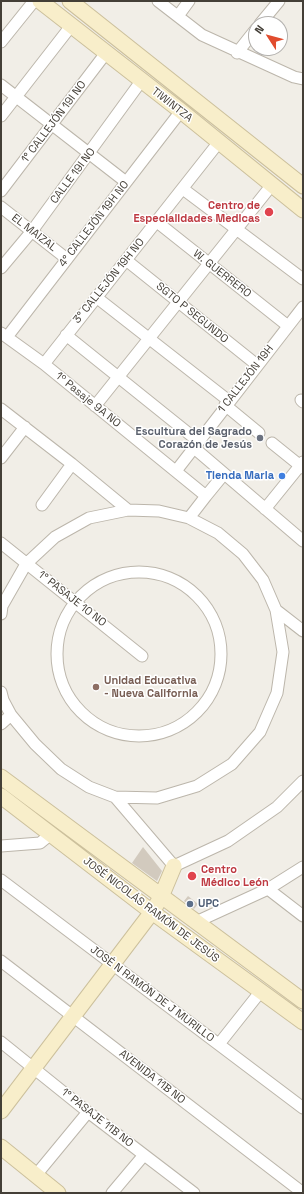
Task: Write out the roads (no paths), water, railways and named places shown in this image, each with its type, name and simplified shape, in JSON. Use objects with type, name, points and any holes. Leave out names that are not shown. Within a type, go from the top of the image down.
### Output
[{"type":"street","points":[[1,42],[34,1]]},
{"type":"street","name":"TIWINTZA","points":[[40,1],[142,80],[271,186],[303,210]]},
{"type":"street","name":"TIWINTZA","points":[[70,1],[303,186]]},
{"type":"street","points":[[158,1],[202,35],[294,77],[303,79]]},
{"type":"street","points":[[178,16],[189,1]]},
{"type":"street","points":[[266,16],[278,1]]},
{"type":"street","points":[[1,116],[71,26]]},
{"type":"street","points":[[237,52],[248,39]]},
{"type":"street","name":"1° CALLEJÓN 19I NO","points":[[1,191],[106,53]]},
{"type":"street","name":"CALLE 19I NO","points":[[1,268],[32,231],[142,80]]},
{"type":"street","points":[[1,85],[126,182]]},
{"type":"street","name":"4° CALLEJÓN 19H NO","points":[[4,335],[67,259],[181,111]]},
{"type":"street","points":[[199,126],[209,112]]},
{"type":"street","name":"3° CALLEJÓN 19H NO","points":[[44,364],[219,142]]},
{"type":"street","points":[[95,406],[271,186]]},
{"type":"street","points":[[183,189],[303,279]]},
{"type":"street","name":"EL MAIZAL","points":[[1,207],[67,259]]},
{"type":"street","name":"W. GUERRERO","points":[[157,222],[209,265],[288,326]]},
{"type":"street","name":"SGTO P SEGUNDO","points":[[126,260],[257,365]]},
{"type":"street","points":[[96,297],[150,338],[227,403],[259,433]]},
{"type":"street","name":"1 CALLEJÓN 19H","points":[[176,471],[227,403],[303,307]]},
{"type":"street","name":"1º Pasaje 9A NO","points":[[4,335],[44,364],[206,496]]},
{"type":"street","points":[[66,335],[118,376],[196,444],[224,474],[303,541]]},
{"type":"street","points":[[1,409],[128,510]]},
{"type":"street","points":[[1,458],[25,427]]},
{"type":"street","points":[[265,509],[302,466],[272,443]]},
{"type":"street","points":[[42,505],[72,464]]},
{"type":"street","points":[[189,518],[224,474]]},
{"type":"street","points":[[1,614],[2,606],[26,564],[55,537],[90,518],[128,510],[159,511],[189,518],[218,533],[243,554],[263,580],[276,610],[283,652],[277,693],[260,732],[232,764],[197,786],[156,798],[114,797],[89,787],[61,769],[35,744],[11,715],[2,697]]},
{"type":"street","name":"1° PASAJE 10 NO","points":[[1,544],[76,601],[142,656]]},
{"type":"street","points":[[148,572],[175,579],[197,594],[213,616],[220,642],[220,669],[210,695],[193,716],[170,730],[143,736],[116,733],[92,722],[72,703],[60,678],[57,652],[62,625],[76,601],[96,583],[121,573],[148,572]]},
{"type":"street","points":[[276,610],[303,631]]},
{"type":"street","points":[[1,724],[11,715]]},
{"type":"street","name":"JOSÉ NICOLÁS RAMÓN DE JESÚS","points":[[1,777],[303,1001]]},
{"type":"street","points":[[1,1111],[152,912],[161,897],[174,866],[228,841],[277,807],[303,781]]},
{"type":"street","name":"JOSÉ NICOLÁS RAMÓN DE JESÚS","points":[[1,796],[152,912],[303,1022]]},
{"type":"street","points":[[114,797],[174,866]]},
{"type":"street","points":[[1,846],[40,843],[51,834]]},
{"type":"street","points":[[196,922],[268,889],[303,867]]},
{"type":"street","name":"JOSÉ N RAMÓN DE J MURILLO","points":[[1,880],[303,1108]]},
{"type":"street","points":[[268,889],[303,916]]},
{"type":"street","name":"AVENIDA 11B NO","points":[[1,961],[303,1193]]},
{"type":"street","points":[[219,1044],[262,991]]},
{"type":"street","name":"1° PASAJE 11B NO","points":[[1,1042],[191,1192]]},
{"type":"street","points":[[36,1175],[88,1112]]},
{"type":"street","points":[[1,1147],[58,1193]]},
{"type":"street","points":[[112,1193],[144,1155]]},
{"type":"place","name":"Centro de Especialidades Medicas","points":[[269,212]]},
{"type":"place","name":"Escultura del Sagrado Corazón de Jesús","points":[[260,438]]},
{"type":"place","name":"Tienda Maria","points":[[282,476]]},
{"type":"place","name":"Unidad Educativa - Nueva California","points":[[96,687]]},
{"type":"place","name":"Centro Médico León","points":[[192,876]]},
{"type":"place","name":"UPC","points":[[190,904]]}]
